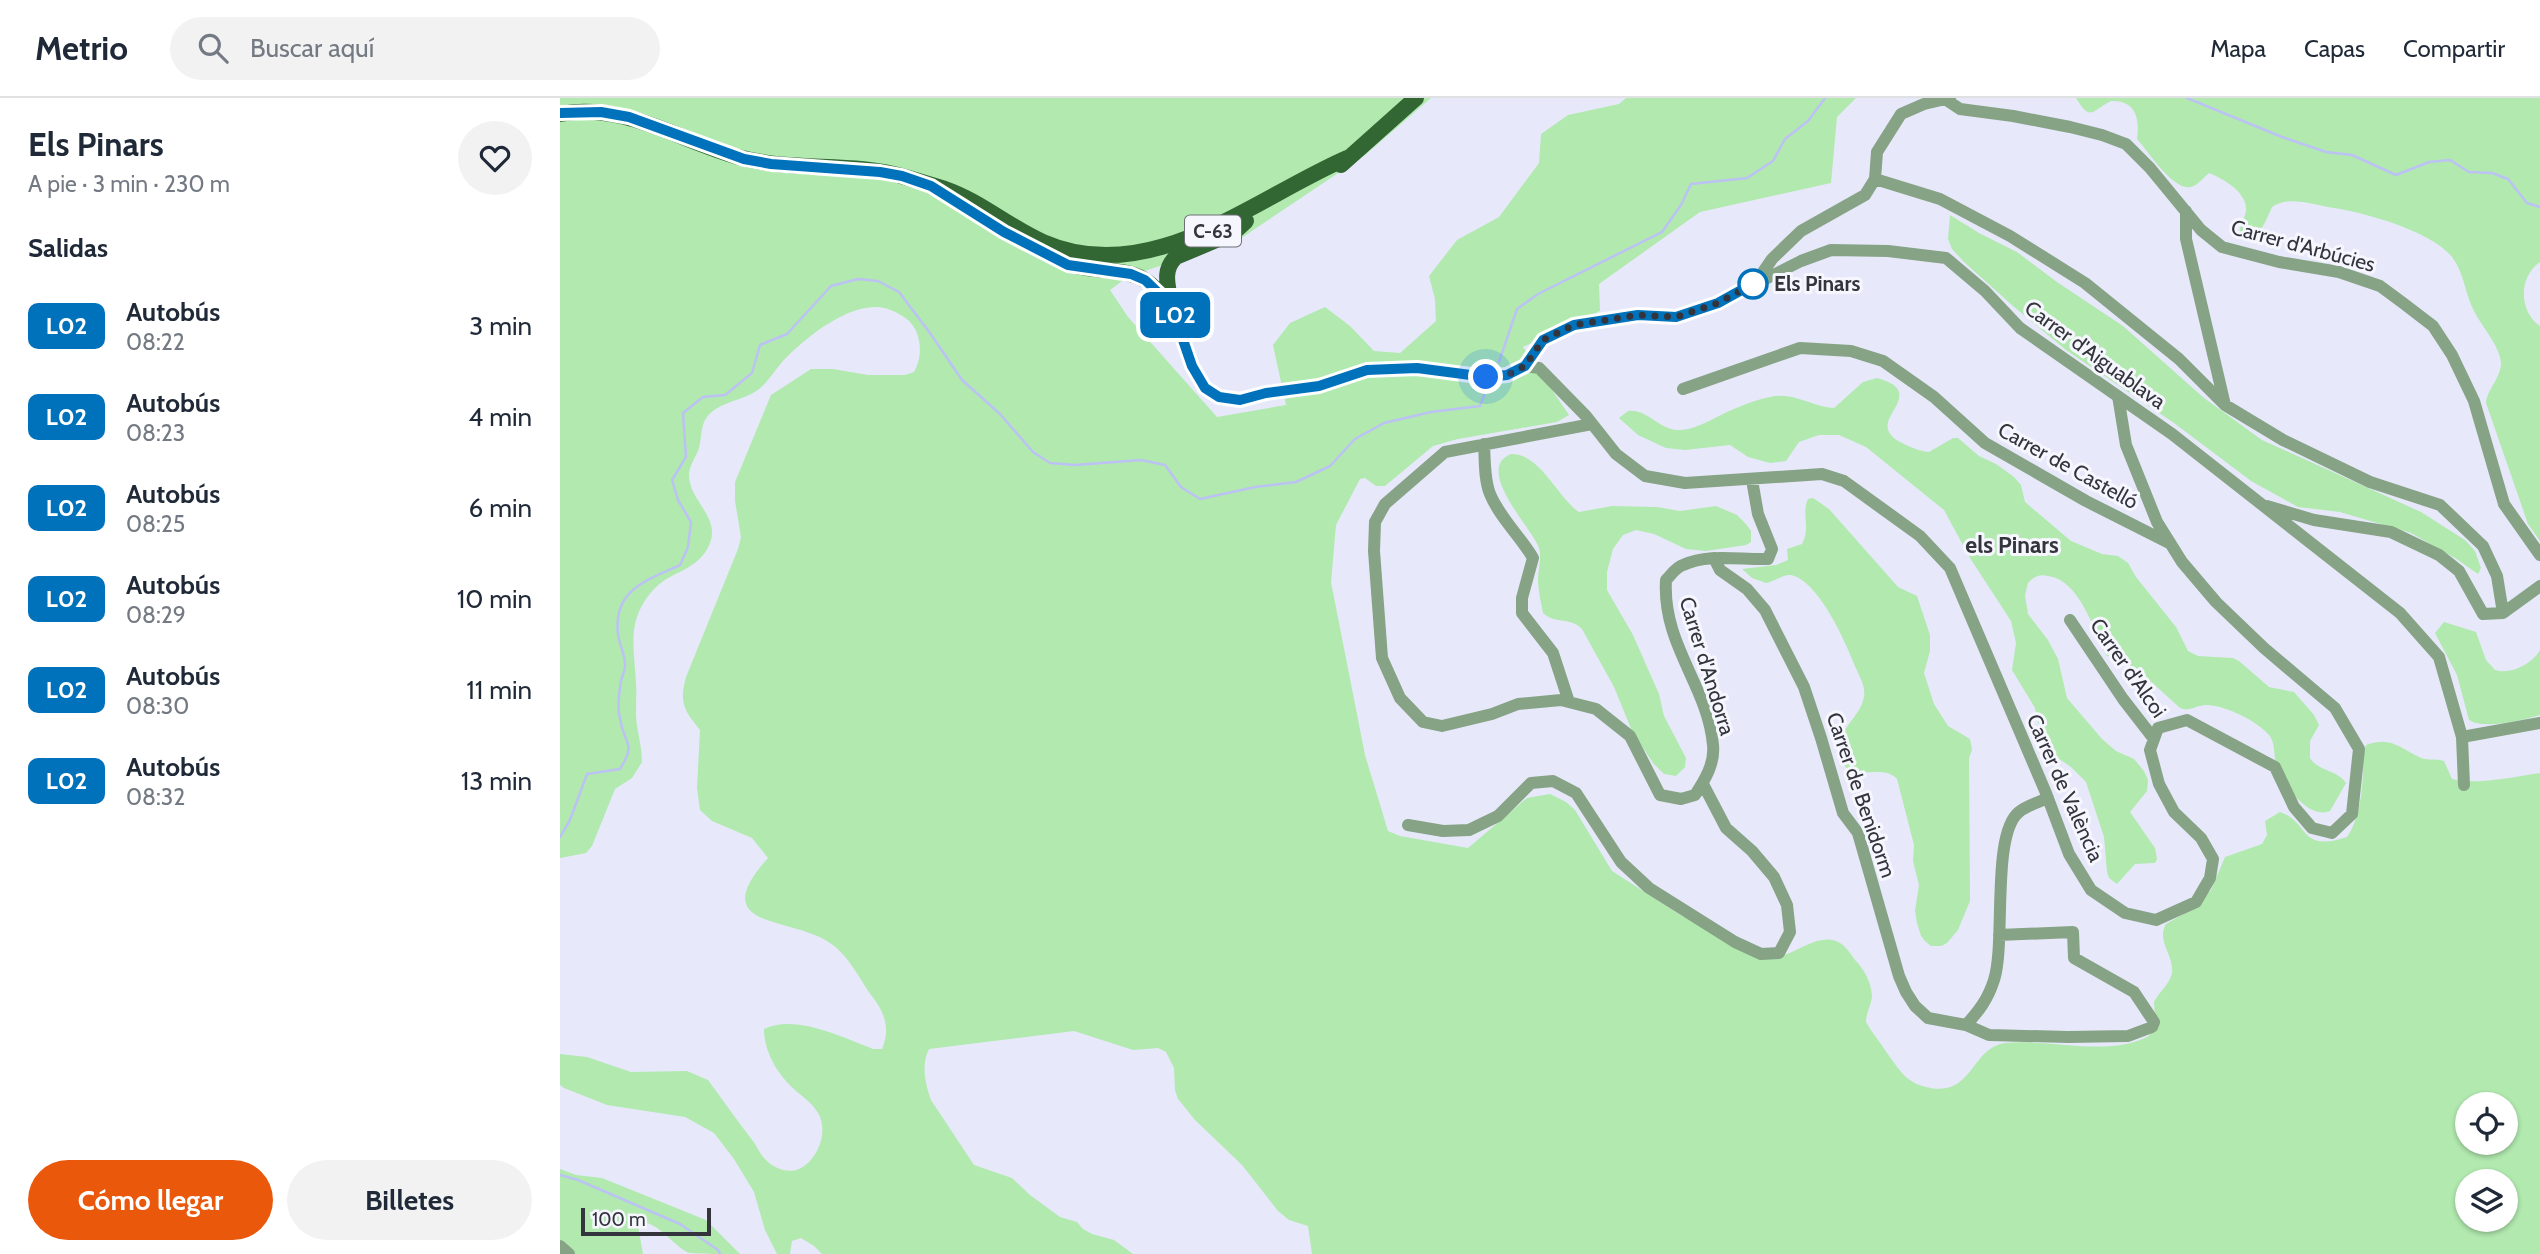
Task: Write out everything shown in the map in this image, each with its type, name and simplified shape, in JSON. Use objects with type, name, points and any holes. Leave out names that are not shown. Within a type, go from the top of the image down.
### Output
[{"type":"main road","name":"C-63","points":[[1156,270],[1176,257],[1233,233],[1246,221],[1281,205],[1328,176],[1416,98]]},
{"type":"main road","name":"C-63","points":[[560,114],[601,112],[629,117],[744,159],[771,164],[902,176],[946,189],[1060,254],[1095,261],[1128,260],[1156,270]]},
{"type":"main road","name":"C-63","points":[[1043,242],[1091,256],[1138,254],[1186,238],[1267,201],[1346,158]]},
{"type":"main road","name":"C-63","points":[[931,186],[1014,237],[1068,265],[1131,274],[1156,270],[1260,210],[1267,201]]},
{"type":"main road","points":[[1156,270],[1171,305]]},
{"type":"street","points":[[1756,282],[1772,258],[1801,231],[1865,195],[1875,179],[1877,152],[1901,114],[1924,104],[1947,99]]},
{"type":"street","name":"Carrer d'Arbúcies","points":[[1947,99],[1960,109],[2070,127],[2126,144],[2150,168],[2201,230],[2222,247],[2279,262],[2339,272],[2380,286],[2433,326],[2452,355],[2474,401],[2504,504],[2540,555]]},
{"type":"street","points":[[1875,179],[1940,199],[2010,236],[2085,283],[2179,359],[2225,405],[2283,440],[2370,482],[2440,505],[2483,546],[2497,576],[2503,613]]},
{"type":"street","points":[[2186,211],[2186,239],[2225,405]]},
{"type":"street","name":"Carrer d'Aiguablava","points":[[1525,366],[1543,340],[1574,325],[1638,315],[1676,317],[1718,303],[1756,282],[1831,250],[1888,251],[1947,258],[1985,291],[2020,328],[2172,434],[2400,613],[2439,657],[2462,737],[2465,785]]},
{"type":"street","points":[[1171,305],[1192,366],[1205,388],[1219,397],[1240,400],[1266,393],[1319,386],[1367,370],[1417,368],[1486,377],[1507,375],[1525,366]]},
{"type":"street","name":"Carrer de Castelló","points":[[1683,389],[1800,348],[1851,351],[1883,361],[1934,397],[1985,443],[2086,501],[2171,544]]},
{"type":"street","name":"Carrer de València","points":[[1525,366],[1539,368],[1592,424],[1616,454],[1644,476],[1685,483],[1822,474],[1844,481],[1920,536],[1950,568],[2048,798],[2069,854],[2091,890],[2125,913],[2156,920],[2196,902],[2210,878],[2213,859],[2201,838],[2174,812],[2159,784],[2150,750],[2154,739]]},
{"type":"street","points":[[2118,396],[2126,445],[2157,522],[2182,562],[2216,602],[2264,648],[2335,708],[2359,749],[2351,814],[2332,833],[2312,828],[2294,807],[2275,768],[2187,720],[2158,728],[2154,739]]},
{"type":"street","points":[[1408,825],[1443,831],[1469,830],[1498,816],[1531,783],[1553,781],[1576,793],[1621,862],[1649,888],[1735,942],[1761,954],[1779,953],[1790,932],[1787,905],[1774,877],[1752,851],[1726,828],[1703,784],[1695,795],[1681,799],[1660,795],[1630,736],[1596,709],[1561,700],[1518,704],[1492,714],[1442,726],[1423,722],[1400,698],[1382,658],[1376,592],[1375,522],[1385,504],[1445,452],[1592,424]]},
{"type":"street","points":[[1484,444],[1489,492],[1506,523],[1533,558],[1521,598],[1522,613],[1553,653],[1569,702]]},
{"type":"street","name":"Carrer d'Andorra","points":[[1703,784],[1708,776],[1714,746],[1703,705],[1675,644],[1664,600],[1666,580],[1681,565],[1714,558],[1768,559],[1772,549],[1758,514],[1752,480]]},
{"type":"street","points":[[2260,504],[2314,520],[2391,532],[2439,555],[2459,572],[2483,614],[2503,613],[2540,586]]},
{"type":"street","name":"Carrer de Benidorm","points":[[1714,558],[1720,570],[1747,589],[1765,610],[1804,687],[1843,813],[1858,833],[1899,976],[1915,1006],[1928,1018],[1966,1025],[1989,1035],[2128,1036],[2152,1027],[2154,1022],[2150,1012],[2134,992],[2074,958],[2073,932],[2000,936]]},
{"type":"street","name":"Carrer d'Alcoi","points":[[2070,620],[2123,699],[2154,739]]},
{"type":"street","points":[[2462,737],[2540,723]]},
{"type":"street","points":[[1966,1025],[1985,1004],[1995,978],[2007,834],[2017,812],[2048,798]]},
{"type":"street","points":[[560,1246],[569,1254]]},
{"type":"green space","points":[[560,98],[1431,98],[1365,155],[1237,241],[1129,276],[1110,290],[1128,317],[1217,417],[1286,405],[1273,345],[1290,323],[1325,307],[1350,326],[1374,351],[1400,353],[1436,321],[1435,299],[1429,276],[1457,240],[1499,217],[1539,163],[1541,134],[1568,115],[1619,104],[1626,98],[1856,98],[1837,117],[1831,183],[1700,212],[1599,284],[1600,311],[1523,347],[1569,415],[1557,422],[1458,439],[1433,446],[1385,486],[1376,486],[1365,478],[1360,479],[1336,525],[1331,582],[1365,755],[1388,831],[1400,836],[1468,848],[1527,798],[1550,794],[1575,810],[1612,871],[1682,916],[1778,957],[1820,940],[1837,942],[1845,947],[1864,972],[1870,985],[1872,998],[1866,1022],[1871,1030],[1908,1078],[1919,1085],[1941,1089],[1962,1080],[1984,1054],[2005,1043],[2097,1047],[2116,1046],[2149,1036],[2155,1018],[2154,1002],[2172,973],[2163,936],[2166,924],[2191,910],[2211,890],[2225,857],[2262,844],[2267,835],[2265,821],[2280,812],[2296,822],[2312,839],[2331,841],[2347,837],[2359,806],[2366,745],[2389,743],[2421,758],[2444,761],[2452,779],[2463,781],[2485,781],[2540,773],[2540,1254],[1312,1254],[1308,1226],[1289,1220],[1278,1211],[1242,1165],[1195,1120],[1178,1099],[1174,1068],[1166,1052],[1158,1048],[1133,1050],[1074,1031],[929,1049],[925,1068],[927,1087],[931,1100],[974,1165],[1012,1178],[1060,1217],[1077,1222],[1092,1234],[1114,1240],[1133,1254],[822,1254],[801,1238],[792,1241],[790,1254],[777,1254],[765,1230],[754,1192],[714,1133],[685,1117],[607,1105],[564,1088],[560,1085],[560,1054],[587,1057],[631,1072],[687,1071],[708,1080],[763,1157],[776,1167],[790,1171],[799,1169],[812,1159],[822,1136],[821,1120],[813,1107],[778,1070],[766,1046],[764,1029],[776,1025],[804,1026],[833,1033],[873,1049],[882,1049],[886,1034],[883,1014],[846,958],[827,941],[811,933],[759,917],[749,909],[745,897],[751,881],[768,858],[752,838],[712,821],[700,810],[697,788],[700,730],[683,700],[686,677],[738,549],[741,537],[735,482],[771,395],[811,369],[833,369],[868,375],[905,375],[914,372],[920,352],[914,327],[900,314],[879,307],[849,313],[819,330],[783,361],[759,389],[716,409],[705,420],[689,475],[690,484],[711,525],[710,543],[692,565],[654,589],[639,612],[633,645],[636,715],[642,762],[632,778],[615,789],[592,846],[586,853],[560,858]]},
{"type":"green space","points":[[2076,98],[2540,98],[2540,262],[2528,276],[2524,294],[2528,312],[2540,326],[2540,541],[2528,524],[2486,403],[2497,379],[2500,357],[2474,311],[2452,257],[2414,231],[2347,210],[2294,201],[2278,203],[2272,207],[2257,233],[2252,237],[2240,238],[2246,204],[2234,188],[2209,173],[2191,187],[2184,187],[2161,169],[2137,139],[2137,118],[2131,107],[2111,101],[2096,111],[2089,112]]},
{"type":"green space","points":[[1950,215],[2017,252],[2123,326],[2204,398],[2262,440],[2421,512],[2465,540],[2475,551],[2481,568],[2478,574],[2411,533],[2340,512],[2298,507],[2251,481],[2174,423],[2066,350],[2013,306],[1952,249],[1948,239]]},
{"type":"green space","points":[[1877,378],[1887,381],[1899,392],[1897,404],[1888,423],[1891,435],[1898,441],[1929,452],[1953,438],[1958,438],[1979,456],[2014,477],[2021,485],[2025,502],[2071,541],[2102,554],[2118,556],[2128,563],[2176,627],[2188,651],[2198,656],[2233,658],[2269,687],[2294,692],[2319,725],[2310,741],[2310,758],[2346,783],[2330,811],[2313,810],[2291,791],[2277,766],[2271,738],[2257,724],[2214,706],[2180,708],[2136,668],[2106,655],[2085,608],[2069,587],[2045,575],[2037,576],[2028,583],[2025,595],[2028,614],[2048,640],[2058,659],[2067,698],[2102,739],[2116,751],[2134,759],[2148,780],[2147,791],[2130,812],[2155,848],[2157,859],[2155,863],[2135,864],[2117,884],[2109,878],[2107,872],[2104,837],[2086,782],[2071,767],[2049,752],[2043,743],[2035,708],[2012,670],[2016,643],[2011,621],[1970,558],[1944,510],[1866,447],[1839,435],[1819,435],[1799,442],[1786,461],[1770,463],[1748,457],[1730,445],[1685,450],[1666,448],[1638,435],[1619,418],[1628,411],[1635,411],[1665,427],[1685,430],[1750,403],[1778,396],[1834,408],[1863,382]]},
{"type":"green space","points":[[1511,454],[1521,456],[1540,468],[1579,512],[1612,506],[1657,507],[1680,511],[1716,506],[1737,515],[1751,531],[1751,542],[1746,545],[1706,551],[1686,549],[1654,534],[1636,530],[1623,535],[1613,549],[1607,572],[1607,590],[1633,635],[1659,694],[1664,716],[1686,758],[1685,767],[1676,776],[1664,774],[1653,763],[1632,731],[1614,687],[1582,629],[1578,625],[1543,613],[1538,584],[1539,548],[1508,500],[1499,472],[1501,462]]},
{"type":"green space","points":[[1813,498],[1829,509],[1898,587],[1917,596],[1930,635],[1930,651],[1924,673],[1934,704],[1948,726],[1970,739],[1970,901],[1958,930],[1941,946],[1931,946],[1925,941],[1917,923],[1915,911],[1919,885],[1913,861],[1914,845],[1897,779],[1883,772],[1851,771],[1841,759],[1840,741],[1861,705],[1864,693],[1862,681],[1838,629],[1821,600],[1801,580],[1788,575],[1766,583],[1752,578],[1742,569],[1776,565],[1788,560],[1787,549],[1802,544],[1805,538],[1806,505],[1808,499]]},
{"type":"green space","points":[[2444,622],[2476,632],[2486,660],[2495,670],[2508,671],[2520,667],[2532,660],[2540,650],[2540,715],[2494,724],[2469,720],[2457,675],[2435,633]]},
{"type":"green space","points":[[560,1169],[576,1175],[602,1178],[706,1220],[740,1254],[689,1253],[654,1226],[641,1222],[638,1226],[643,1254],[560,1254]]},
{"type":"waterway","points":[[1499,362],[1517,309],[1538,294],[1662,232],[1681,205],[1691,184],[1747,178],[1773,161],[1785,139],[1808,121],[1825,98]]},
{"type":"waterway","points":[[2187,98],[2282,137],[2326,152],[2352,155],[2396,175],[2429,162],[2450,160],[2469,172],[2492,173],[2508,179],[2527,203],[2540,207]]},
{"type":"waterway","points":[[560,837],[570,820],[587,774],[620,769],[628,753],[619,710],[620,686],[625,666],[618,634],[621,607],[634,589],[680,565],[688,547],[691,522],[678,500],[672,480],[686,457],[683,413],[703,397],[725,395],[752,373],[760,345],[787,334],[831,286],[858,279],[878,281],[899,292],[962,380],[1000,414],[1033,452],[1050,463],[1075,465],[1141,460],[1165,465],[1181,487],[1200,499],[1255,487],[1296,482],[1330,466],[1355,439],[1384,423],[1431,412],[1480,406],[1485,393]]},
{"type":"waterway","points":[[560,1175],[578,1180],[680,1224],[720,1254]]},
{"type":"bus line","name":"L02","points":[[560,113],[601,112],[629,117],[744,159],[771,164],[880,172],[931,186],[1004,232],[1068,265],[1131,274],[1145,280],[1171,305],[1192,366],[1205,388],[1219,397],[1240,400],[1266,393],[1319,386],[1367,370],[1417,368],[1486,377],[1507,375],[1525,366],[1543,340],[1574,325],[1638,315],[1676,317],[1718,303],[1756,282]]},
{"type":"place","name":"Els Pinars","points":[[1753,284]]},
{"type":"district","name":"els Pinars","points":[[2012,545]]},
{"type":"route","points":[[1486,377],[1507,375],[1525,366],[1543,340],[1574,325],[1638,315],[1676,317],[1718,303],[1753,284]]}]
